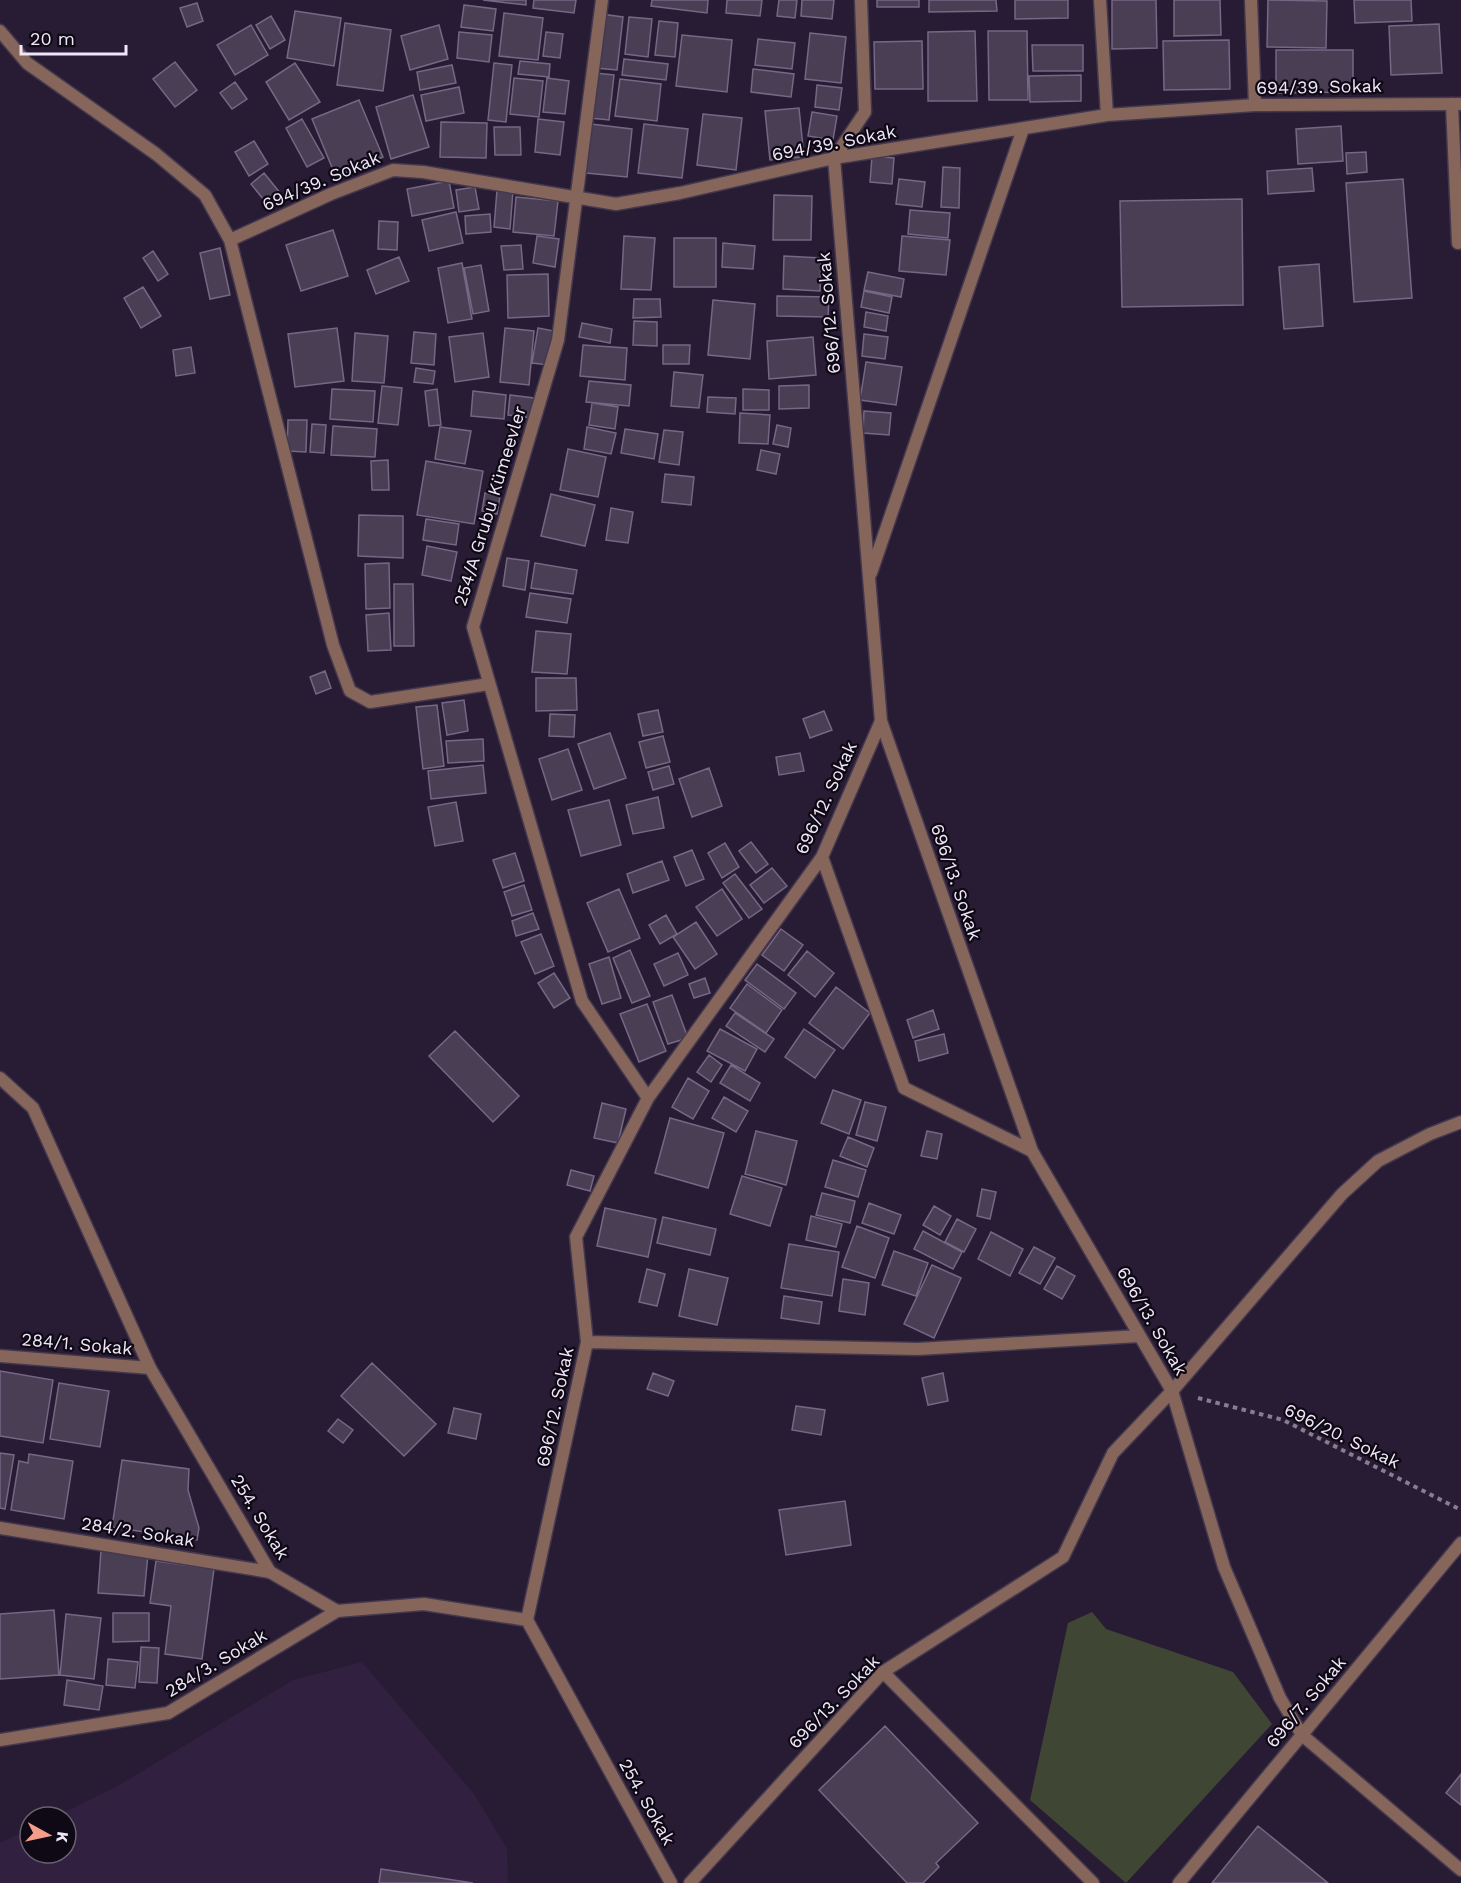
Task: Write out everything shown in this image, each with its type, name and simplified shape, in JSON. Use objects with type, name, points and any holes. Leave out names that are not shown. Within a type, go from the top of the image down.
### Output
[{"type":"street","name":"254/A Grubu Kümeevler","points":[[602,0],[558,340],[472,627],[582,1001],[648,1098]]},
{"type":"street","points":[[834,158],[866,112],[861,0]]},
{"type":"street","points":[[1100,0],[1107,115]]},
{"type":"street","points":[[1251,0],[1255,105]]},
{"type":"street","points":[[0,31],[27,63],[156,154],[205,195],[231,240],[333,645],[350,691],[370,702],[489,684]]},
{"type":"street","name":"694/39. Sokak","points":[[231,240],[332,194],[393,170],[423,172],[616,204],[680,193],[834,158],[1107,115],[1255,105],[1456,104]]},
{"type":"street","points":[[1456,104],[1458,243]]},
{"type":"street","points":[[869,579],[1023,129]]},
{"type":"street","name":"696/12. Sokak","points":[[527,1620],[587,1342],[576,1237],[648,1098],[822,857],[881,721],[834,158]]},
{"type":"street","name":"696/13. Sokak","points":[[690,1883],[883,1672],[1063,1557],[1113,1453],[1172,1391],[1032,1151],[881,721]]},
{"type":"street","points":[[822,857],[904,1088],[1032,1151]]},
{"type":"street","name":"254. Sokak","points":[[0,1078],[33,1108],[150,1368],[270,1572],[336,1611]]},
{"type":"street","points":[[1461,1122],[1430,1134],[1378,1161],[1342,1194],[1172,1391],[1224,1567],[1280,1698],[1302,1735],[1461,1870]]},
{"type":"street","points":[[587,1342],[918,1349],[1139,1336]]},
{"type":"street","name":"284/1. Sokak","points":[[0,1356],[150,1368]]},
{"type":"street","name":"284/2. Sokak","points":[[0,1528],[270,1572]]},
{"type":"street","name":"696/7. Sokak","points":[[1179,1883],[1461,1544]]},
{"type":"street","points":[[336,1611],[424,1604],[527,1620]]},
{"type":"street","name":"284/3. Sokak","points":[[0,1740],[168,1713],[336,1611]]},
{"type":"street","name":"254. Sokak","points":[[527,1620],[671,1883]]},
{"type":"street","points":[[883,1672],[1093,1883]]},
{"type":"path","name":"696/20. Sokak","points":[[1172,1391],[1283,1420],[1461,1510]]},
{"type":"shaded area","points":[[362,1662],[474,1794],[507,1848],[508,1883],[0,1883],[0,1843],[18,1835],[18,1865],[78,1865],[78,1805],[116,1787],[293,1680]]},
{"type":"green space","points":[[1092,1612],[1106,1629],[1233,1672],[1272,1724],[1126,1883],[1030,1800],[1068,1623]]},
{"type":"building","points":[[483,0],[526,0],[526,5]]},
{"type":"building","points":[[534,0],[576,0],[574,13],[533,8]]},
{"type":"building","points":[[652,0],[708,0],[707,13],[651,6]]},
{"type":"building","points":[[727,0],[762,0],[760,16],[726,13]]},
{"type":"building","points":[[779,0],[797,0],[795,18],[777,16]]},
{"type":"building","points":[[802,0],[834,0],[832,19],[801,16]]},
{"type":"building","points":[[877,0],[919,0],[919,7],[877,7]]},
{"type":"building","points":[[929,0],[996,0],[997,11],[929,12]]},
{"type":"building","points":[[1015,0],[1068,0],[1068,18],[1015,19]]},
{"type":"building","points":[[1112,0],[1156,0],[1157,48],[1112,49]]},
{"type":"building","points":[[1174,0],[1220,0],[1221,35],[1174,36]]},
{"type":"building","points":[[1268,0],[1327,1],[1326,48],[1267,47]]},
{"type":"building","points":[[1354,0],[1411,0],[1412,21],[1355,23]]},
{"type":"building","points":[[197,3],[203,21],[187,27],[180,8]]},
{"type":"building","points":[[464,5],[496,9],[493,31],[461,27]]},
{"type":"building","points":[[295,11],[341,18],[334,66],[287,58]]},
{"type":"building","points":[[504,13],[543,18],[538,60],[499,56]]},
{"type":"building","points":[[601,14],[623,17],[617,70],[595,68]]},
{"type":"building","points":[[271,16],[285,40],[270,49],[256,25]]},
{"type":"building","points":[[629,17],[652,19],[648,57],[625,54]]},
{"type":"building","points":[[659,21],[678,23],[675,57],[655,55]]},
{"type":"building","points":[[345,23],[391,30],[383,91],[337,85]]},
{"type":"building","points":[[1439,24],[1442,73],[1391,75],[1389,26]]},
{"type":"building","points":[[251,25],[268,55],[235,75],[217,45]]},
{"type":"building","points":[[439,25],[448,59],[410,70],[401,36]]},
{"type":"building","points":[[975,31],[977,101],[928,101],[928,32]]},
{"type":"building","points":[[988,31],[1027,31],[1028,100],[989,100]]},
{"type":"building","points":[[459,32],[492,35],[489,62],[457,58]]},
{"type":"building","points":[[546,32],[563,34],[560,58],[543,56]]},
{"type":"building","points":[[810,33],[846,37],[841,83],[805,79]]},
{"type":"building","points":[[682,35],[732,40],[727,92],[676,86]]},
{"type":"building","points":[[758,39],[795,43],[792,69],[755,65]]},
{"type":"building","points":[[1229,40],[1230,89],[1164,90],[1163,41]]},
{"type":"building","points":[[922,41],[923,89],[875,89],[874,42]]},
{"type":"building","points":[[1032,45],[1083,45],[1083,71],[1033,71]]},
{"type":"building","points":[[1276,50],[1353,50],[1353,92],[1276,93]]},
{"type":"building","points":[[624,59],[668,64],[666,80],[622,75]]},
{"type":"building","points":[[520,61],[550,64],[549,77],[518,74]]},
{"type":"building","points":[[175,62],[197,90],[175,107],[153,79]]},
{"type":"building","points":[[295,63],[320,102],[289,120],[266,82]]},
{"type":"building","points":[[494,63],[512,65],[506,122],[488,120]]},
{"type":"building","points":[[452,65],[456,83],[420,90],[417,72]]},
{"type":"building","points":[[753,69],[794,74],[791,97],[751,92]]},
{"type":"building","points":[[595,73],[614,75],[609,120],[590,118]]},
{"type":"building","points":[[1081,75],[1081,101],[1030,102],[1029,76]]},
{"type":"building","points":[[514,78],[543,81],[539,117],[510,114]]},
{"type":"building","points":[[547,78],[569,81],[565,114],[543,112]]},
{"type":"building","points":[[620,79],[661,84],[657,121],[615,116]]},
{"type":"building","points":[[235,82],[247,99],[232,109],[220,93]]},
{"type":"building","points":[[817,85],[842,88],[839,110],[815,107]]},
{"type":"building","points":[[459,87],[464,113],[426,121],[421,95]]},
{"type":"building","points":[[413,95],[429,147],[391,159],[376,107]]},
{"type":"building","points":[[359,100],[383,157],[336,177],[312,119]]},
{"type":"building","points":[[799,108],[804,157],[770,160],[765,111]]},
{"type":"building","points":[[812,112],[837,116],[833,140],[808,136]]},
{"type":"building","points":[[703,114],[742,118],[736,170],[697,165]]},
{"type":"building","points":[[302,119],[324,158],[307,167],[286,128]]},
{"type":"building","points":[[538,119],[564,122],[560,155],[535,152]]},
{"type":"building","points":[[441,122],[487,123],[486,158],[440,157]]},
{"type":"building","points":[[591,124],[632,129],[627,177],[586,173]]},
{"type":"building","points":[[644,124],[688,129],[682,178],[638,173]]},
{"type":"building","points":[[1341,126],[1343,161],[1298,164],[1296,129]]},
{"type":"building","points":[[494,127],[520,127],[521,155],[495,155]]},
{"type":"building","points":[[254,141],[268,164],[249,176],[235,152]]},
{"type":"building","points":[[1366,152],[1367,172],[1347,174],[1346,153]]},
{"type":"building","points":[[872,156],[894,158],[892,184],[870,182]]},
{"type":"building","points":[[943,167],[960,168],[959,208],[941,207]]},
{"type":"building","points":[[1312,168],[1314,191],[1268,194],[1267,171]]},
{"type":"building","points":[[264,173],[281,194],[268,205],[251,184]]},
{"type":"building","points":[[899,179],[925,182],[922,207],[896,204]]},
{"type":"building","points":[[1403,179],[1412,298],[1354,302],[1346,183]]},
{"type":"building","points":[[449,181],[454,208],[412,216],[407,189]]},
{"type":"building","points":[[475,187],[479,209],[459,212],[456,190]]},
{"type":"building","points":[[497,190],[513,191],[510,229],[494,227]]},
{"type":"building","points":[[774,195],[812,196],[811,240],[773,240]]},
{"type":"building","points":[[516,197],[558,201],[554,236],[513,232]]},
{"type":"building","points":[[1242,199],[1243,305],[1122,307],[1120,201]]},
{"type":"building","points":[[910,210],[950,213],[948,238],[908,234]]},
{"type":"building","points":[[456,212],[463,243],[429,251],[422,220]]},
{"type":"building","points":[[490,214],[491,232],[466,234],[465,216]]},
{"type":"building","points":[[379,221],[398,222],[397,250],[378,249]]},
{"type":"building","points":[[333,230],[348,276],[301,291],[286,245]]},
{"type":"building","points":[[537,236],[559,239],[555,267],[533,263]]},
{"type":"building","points":[[624,236],[655,238],[651,290],[621,289]]},
{"type":"building","points":[[902,236],[950,240],[946,275],[899,271]]},
{"type":"building","points":[[674,238],[716,238],[716,287],[674,287]]},
{"type":"building","points":[[723,243],[755,246],[753,269],[722,267]]},
{"type":"building","points":[[521,245],[523,269],[504,270],[501,246]]},
{"type":"building","points":[[220,248],[230,295],[210,299],[200,253]]},
{"type":"building","points":[[153,251],[168,274],[158,281],[143,258]]},
{"type":"building","points":[[784,256],[821,258],[820,291],[783,289]]},
{"type":"building","points":[[399,257],[409,281],[376,294],[367,270]]},
{"type":"building","points":[[462,263],[472,319],[448,323],[438,268]]},
{"type":"building","points":[[1319,264],[1323,326],[1284,329],[1279,267]]},
{"type":"building","points":[[481,265],[489,311],[473,314],[464,268]]},
{"type":"building","points":[[868,272],[904,279],[901,297],[864,290]]},
{"type":"building","points":[[548,274],[549,316],[508,318],[507,275]]},
{"type":"building","points":[[143,287],[161,316],[141,328],[124,298]]},
{"type":"building","points":[[864,291],[892,297],[889,313],[861,307]]},
{"type":"building","points":[[777,296],[829,297],[828,317],[777,316]]},
{"type":"building","points":[[634,299],[660,299],[661,317],[633,318]]},
{"type":"building","points":[[713,300],[755,304],[750,359],[708,355]]},
{"type":"building","points":[[866,312],[888,316],[886,331],[864,327]]},
{"type":"building","points":[[634,321],[657,322],[657,346],[633,345]]},
{"type":"building","points":[[582,323],[612,329],[610,343],[579,337]]},
{"type":"building","points":[[337,328],[344,381],[295,387],[288,334]]},
{"type":"building","points":[[505,328],[534,331],[529,385],[500,382]]},
{"type":"building","points":[[538,328],[554,331],[549,365],[532,363]]},
{"type":"building","points":[[414,332],[436,334],[434,365],[411,363]]},
{"type":"building","points":[[355,333],[388,336],[384,383],[352,381]]},
{"type":"building","points":[[483,333],[489,377],[455,382],[449,337]]},
{"type":"building","points":[[864,334],[888,337],[885,359],[862,356]]},
{"type":"building","points":[[813,337],[816,375],[769,379],[767,341]]},
{"type":"building","points":[[583,345],[627,348],[625,380],[580,376]]},
{"type":"building","points":[[663,345],[690,345],[689,364],[663,364]]},
{"type":"building","points":[[191,347],[195,373],[176,376],[173,350]]},
{"type":"building","points":[[866,362],[902,367],[896,405],[860,400]]},
{"type":"building","points":[[416,368],[435,371],[433,384],[414,382]]},
{"type":"building","points":[[674,372],[703,375],[699,408],[671,406]]},
{"type":"building","points":[[589,381],[631,385],[629,406],[586,402]]},
{"type":"building","points":[[809,385],[809,408],[779,409],[779,386]]},
{"type":"building","points":[[382,386],[402,388],[398,425],[378,423]]},
{"type":"building","points":[[332,389],[375,391],[373,422],[330,419]]},
{"type":"building","points":[[437,389],[441,425],[429,426],[425,391]]},
{"type":"building","points":[[743,389],[769,390],[769,410],[743,410]]},
{"type":"building","points":[[473,391],[506,395],[504,419],[471,416]]},
{"type":"building","points":[[510,395],[534,398],[531,418],[508,415]]},
{"type":"building","points":[[708,397],[736,398],[735,414],[707,412]]},
{"type":"building","points":[[592,403],[618,407],[615,429],[589,425]]},
{"type":"building","points":[[864,411],[891,413],[889,435],[863,433]]},
{"type":"building","points":[[740,413],[770,415],[768,444],[739,443]]},
{"type":"building","points":[[288,420],[307,420],[306,452],[287,451]]},
{"type":"building","points":[[312,424],[326,425],[324,453],[310,452]]},
{"type":"building","points":[[777,425],[791,428],[788,447],[773,444]]},
{"type":"building","points":[[333,426],[377,429],[375,457],[331,455]]},
{"type":"building","points":[[440,427],[471,431],[465,464],[435,459]]},
{"type":"building","points":[[587,427],[616,433],[611,454],[584,449]]},
{"type":"building","points":[[625,429],[658,434],[654,459],[621,453]]},
{"type":"building","points":[[664,430],[683,432],[679,465],[659,462]]},
{"type":"building","points":[[568,449],[606,457],[598,497],[560,490]]},
{"type":"building","points":[[761,450],[780,454],[776,474],[757,470]]},
{"type":"building","points":[[388,460],[389,490],[372,490],[371,461]]},
{"type":"building","points":[[426,461],[483,471],[474,524],[417,515]]},
{"type":"building","points":[[665,474],[694,477],[691,505],[662,502]]},
{"type":"building","points":[[485,493],[500,496],[497,514],[482,511]]},
{"type":"building","points":[[551,494],[595,505],[585,546],[541,536]]},
{"type":"building","points":[[611,508],[633,512],[628,543],[606,540]]},
{"type":"building","points":[[359,515],[403,516],[403,558],[358,556]]},
{"type":"building","points":[[426,519],[459,524],[456,545],[423,540]]},
{"type":"building","points":[[427,546],[457,552],[451,581],[422,575]]},
{"type":"building","points":[[507,558],[529,561],[525,590],[503,586]]},
{"type":"building","points":[[389,563],[390,608],[366,609],[365,564]]},
{"type":"building","points":[[535,563],[577,570],[573,594],[531,588]]},
{"type":"building","points":[[394,584],[413,584],[414,646],[394,646]]},
{"type":"building","points":[[530,593],[571,599],[567,623],[526,617]]},
{"type":"building","points":[[389,613],[391,650],[368,651],[366,615]]},
{"type":"building","points":[[536,631],[571,634],[567,674],[532,672]]},
{"type":"building","points":[[325,671],[331,688],[316,694],[310,677]]},
{"type":"building","points":[[536,678],[576,678],[577,710],[536,711]]},
{"type":"building","points":[[464,700],[468,731],[447,735],[442,703]]},
{"type":"building","points":[[437,705],[444,766],[423,769],[416,707]]},
{"type":"building","points":[[658,710],[663,732],[643,736],[638,714]]},
{"type":"building","points":[[824,711],[832,730],[810,738],[803,719]]},
{"type":"building","points":[[550,714],[575,715],[574,737],[549,736]]},
{"type":"building","points":[[610,733],[626,778],[594,789],[578,744]]},
{"type":"building","points":[[663,736],[670,762],[646,768],[639,742]]},
{"type":"building","points":[[483,739],[484,761],[448,763],[446,741]]},
{"type":"building","points":[[568,749],[582,790],[552,800],[539,759]]},
{"type":"building","points":[[800,753],[804,771],[779,775],[776,757]]},
{"type":"building","points":[[483,765],[486,793],[431,799],[428,771]]},
{"type":"building","points":[[669,766],[674,784],[653,790],[648,772]]},
{"type":"building","points":[[709,768],[722,806],[692,817],[679,779]]},
{"type":"building","points":[[658,797],[664,828],[633,834],[626,805]]},
{"type":"building","points":[[609,800],[621,845],[581,856],[568,810]]},
{"type":"building","points":[[456,802],[463,841],[435,846],[428,807]]},
{"type":"building","points":[[751,842],[768,864],[756,873],[739,851]]},
{"type":"building","points":[[725,843],[739,867],[722,878],[708,853]]},
{"type":"building","points":[[692,850],[704,879],[686,886],[674,857]]},
{"type":"building","points":[[515,853],[524,881],[503,888],[493,860]]},
{"type":"building","points":[[662,861],[669,880],[633,893],[627,874]]},
{"type":"building","points":[[772,868],[787,886],[764,903],[750,885]]},
{"type":"building","points":[[735,874],[762,909],[749,918],[723,883]]},
{"type":"building","points":[[524,885],[532,910],[512,916],[504,892]]},
{"type":"building","points":[[619,889],[640,938],[608,952],[587,903]]},
{"type":"building","points":[[722,889],[742,919],[717,936],[696,907]]},
{"type":"building","points":[[533,913],[539,929],[516,936],[512,921]]},
{"type":"building","points":[[666,915],[677,934],[660,944],[649,925]]},
{"type":"building","points":[[696,922],[717,954],[695,969],[673,937]]},
{"type":"building","points":[[781,929],[803,945],[784,971],[762,955]]},
{"type":"building","points":[[541,934],[554,966],[535,974],[521,942]]},
{"type":"building","points":[[630,950],[650,996],[632,1003],[613,958]]},
{"type":"building","points":[[807,951],[834,973],[815,997],[788,975]]},
{"type":"building","points":[[678,953],[688,975],[664,986],[654,964]]},
{"type":"building","points":[[609,957],[621,998],[602,1004],[589,964]]},
{"type":"building","points":[[757,964],[796,993],[784,1009],[745,980]]},
{"type":"building","points":[[554,973],[570,998],[554,1008],[538,983]]},
{"type":"building","points":[[705,978],[710,993],[694,998],[689,984]]},
{"type":"building","points":[[747,984],[782,1010],[766,1033],[730,1008]]},
{"type":"building","points":[[836,987],[870,1013],[843,1049],[809,1023]]},
{"type":"building","points":[[672,995],[688,1038],[668,1044],[653,1002]]},
{"type":"building","points":[[647,1004],[666,1051],[639,1062],[620,1014]]},
{"type":"building","points":[[933,1010],[939,1029],[913,1038],[907,1020]]},
{"type":"building","points":[[735,1013],[774,1039],[765,1052],[726,1026]]},
{"type":"building","points":[[720,1029],[757,1049],[745,1071],[707,1051]]},
{"type":"building","points":[[804,1029],[835,1050],[815,1078],[785,1057]]},
{"type":"building","points":[[455,1031],[519,1096],[493,1122],[429,1056]]},
{"type":"building","points":[[944,1034],[948,1053],[919,1061],[915,1041]]},
{"type":"building","points":[[709,1055],[722,1065],[711,1082],[697,1072]]},
{"type":"building","points":[[731,1065],[760,1083],[750,1101],[720,1083]]},
{"type":"building","points":[[688,1078],[709,1091],[693,1119],[672,1107]]},
{"type":"building","points":[[833,1090],[861,1100],[849,1134],[821,1123]]},
{"type":"building","points":[[724,1097],[748,1111],[736,1132],[712,1118]]},
{"type":"building","points":[[865,1102],[886,1107],[877,1141],[856,1135]]},
{"type":"building","points":[[602,1103],[626,1109],[618,1143],[594,1138]]},
{"type":"building","points":[[670,1118],[724,1133],[708,1188],[655,1173]]},
{"type":"building","points":[[756,1131],[797,1141],[786,1185],[745,1174]]},
{"type":"building","points":[[927,1131],[942,1134],[937,1159],[921,1156]]},
{"type":"building","points":[[848,1137],[874,1148],[867,1167],[840,1156]]},
{"type":"building","points":[[833,1160],[866,1170],[858,1197],[825,1187]]},
{"type":"building","points":[[571,1170],[594,1176],[590,1191],[567,1185]]},
{"type":"building","points":[[742,1176],[782,1188],[770,1226],[730,1214]]},
{"type":"building","points":[[982,1189],[996,1192],[990,1219],[977,1216]]},
{"type":"building","points":[[822,1193],[855,1201],[850,1223],[816,1215]]},
{"type":"building","points":[[869,1203],[901,1215],[894,1234],[862,1223]]},
{"type":"building","points":[[934,1206],[951,1216],[940,1235],[923,1225]]},
{"type":"building","points":[[605,1208],[656,1219],[648,1257],[597,1246]]},
{"type":"building","points":[[811,1216],[842,1224],[836,1247],[806,1240]]},
{"type":"building","points":[[663,1217],[716,1229],[710,1255],[657,1243]]},
{"type":"building","points":[[957,1219],[976,1229],[964,1252],[945,1242]]},
{"type":"building","points":[[857,1226],[889,1238],[875,1278],[842,1267]]},
{"type":"building","points":[[923,1231],[962,1252],[953,1269],[914,1249]]},
{"type":"building","points":[[991,1232],[1023,1249],[1010,1276],[978,1259]]},
{"type":"building","points":[[789,1244],[839,1252],[832,1296],[781,1288]]},
{"type":"building","points":[[1034,1247],[1055,1258],[1040,1284],[1019,1273]]},
{"type":"building","points":[[894,1251],[928,1263],[916,1296],[882,1285]]},
{"type":"building","points":[[932,1265],[961,1278],[934,1338],[904,1324]]},
{"type":"building","points":[[1057,1266],[1075,1276],[1062,1299],[1044,1289]]},
{"type":"building","points":[[647,1269],[665,1274],[657,1306],[639,1302]]},
{"type":"building","points":[[689,1269],[728,1278],[717,1325],[679,1316]]},
{"type":"building","points":[[843,1279],[869,1283],[865,1315],[839,1311]]},
{"type":"building","points":[[784,1296],[822,1302],[819,1324],[781,1318]]},
{"type":"building","points":[[372,1363],[436,1424],[404,1456],[341,1396]]},
{"type":"building","points":[[0,1371],[53,1380],[43,1443],[0,1436]]},
{"type":"building","points":[[653,1373],[674,1381],[668,1396],[647,1389]]},
{"type":"building","points":[[943,1373],[948,1401],[928,1405],[922,1378]]},
{"type":"building","points":[[59,1383],[109,1391],[100,1447],[50,1439]]},
{"type":"building","points":[[796,1406],[825,1410],[821,1435],[792,1430]]},
{"type":"building","points":[[454,1408],[481,1414],[476,1439],[448,1433]]},
{"type":"building","points":[[338,1419],[353,1430],[343,1443],[328,1431]]},
{"type":"building","points":[[0,1453],[14,1455],[5,1509],[0,1508]]},
{"type":"building","points":[[29,1454],[73,1461],[64,1519],[11,1510],[19,1461],[28,1463]]},
{"type":"building","points":[[122,1460],[189,1469],[188,1490],[199,1528],[197,1540],[112,1527]]},
{"type":"building","points":[[845,1501],[851,1545],[786,1555],[779,1510]]},
{"type":"building","points":[[101,1550],[148,1554],[144,1596],[98,1593]]},
{"type":"building","points":[[156,1561],[214,1569],[202,1659],[165,1654],[171,1606],[150,1603]]},
{"type":"building","points":[[54,1610],[59,1675],[0,1679],[0,1614]]},
{"type":"building","points":[[113,1613],[149,1613],[149,1641],[113,1642]]},
{"type":"building","points":[[66,1614],[101,1618],[94,1679],[60,1675]]},
{"type":"building","points":[[141,1647],[159,1648],[157,1683],[139,1682]]},
{"type":"building","points":[[108,1659],[138,1662],[135,1688],[106,1685]]},
{"type":"building","points":[[67,1680],[103,1686],[99,1710],[64,1705]]},
{"type":"building","points":[[885,1726],[978,1823],[936,1863],[939,1867],[923,1883],[907,1883],[819,1790]]},
{"type":"building","points":[[1461,1774],[1461,1805],[1446,1793]]},
{"type":"building","points":[[1258,1826],[1328,1883],[1212,1883]]},
{"type":"building","points":[[381,1869],[473,1883],[379,1883]]}]
